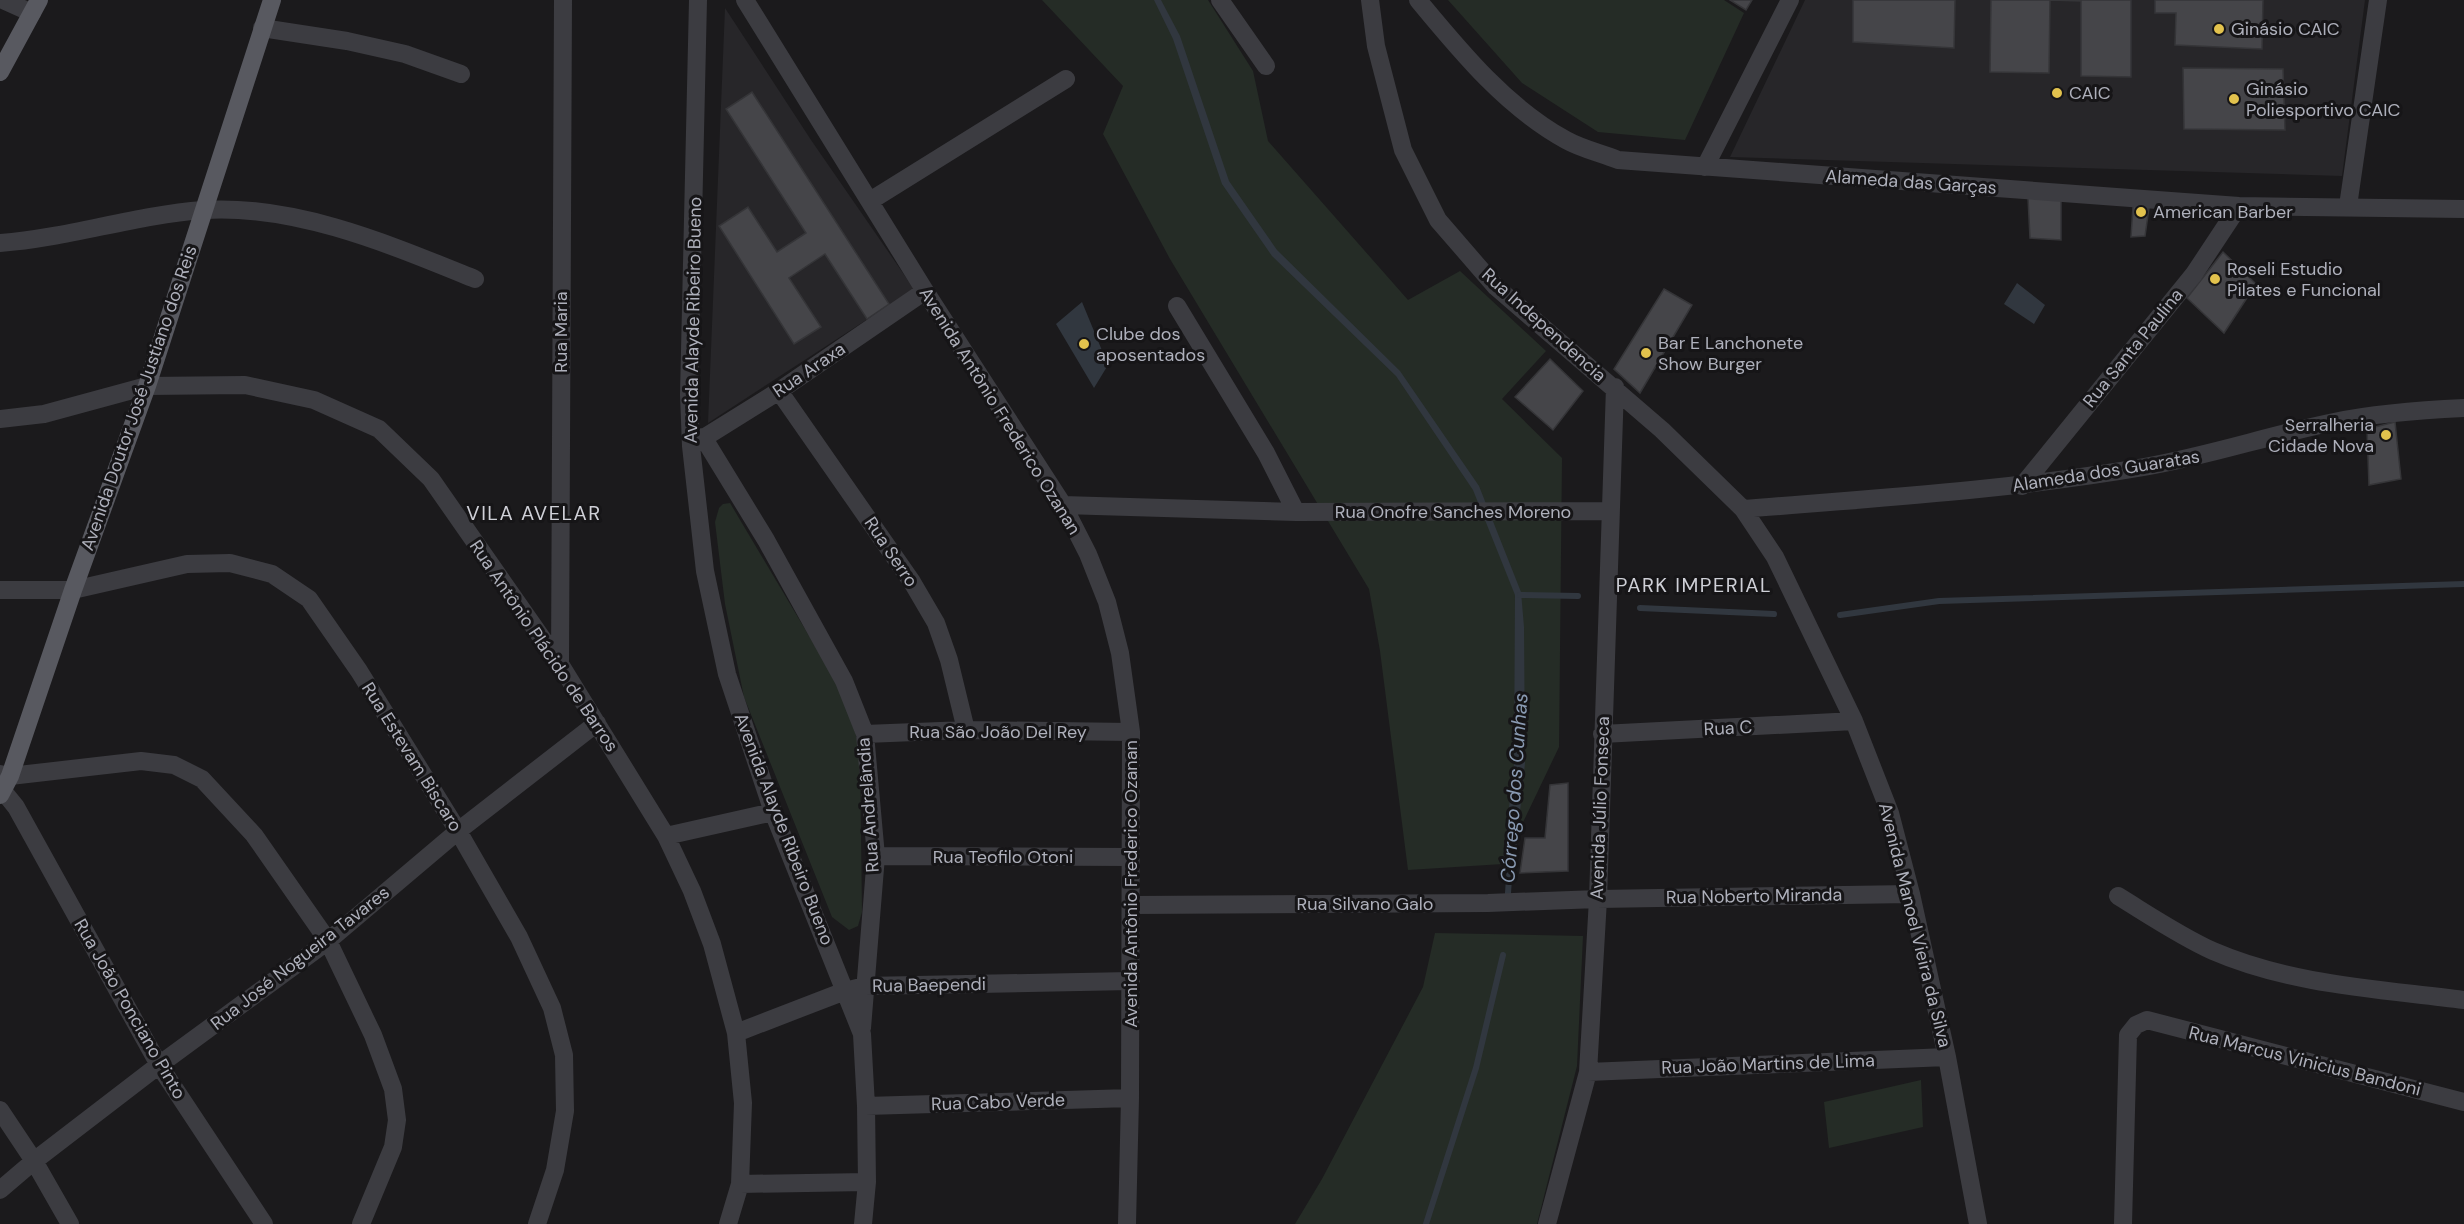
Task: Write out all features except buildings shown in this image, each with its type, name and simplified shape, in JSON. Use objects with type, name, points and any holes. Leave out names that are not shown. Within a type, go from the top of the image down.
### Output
[{"type":"main road","name":"Avenida Doutor José Justiano dos Reis","points":[[3,784],[147,386],[272,0]]},
{"type":"main road","points":[[0,72],[36,6]]},
{"type":"street","points":[[3,0],[36,6]]},
{"type":"street","name":"Rua Maria","points":[[560,664],[562,0]]},
{"type":"street","name":"Avenida Alayde Ribeiro Bueno","points":[[698,0],[689,395],[697,441],[705,571],[727,674],[773,812],[862,1034],[867,1182],[863,1224]]},
{"type":"street","name":"Avenida Antônio Frederico Ozanan","points":[[745,0],[925,291],[1063,505],[1088,555],[1107,602],[1120,653],[1131,732],[1132,905],[1127,1224]]},
{"type":"street","points":[[1220,0],[1266,66]]},
{"type":"street","name":"Rua Independencia","points":[[1370,0],[1376,46],[1403,150],[1438,220],[1496,286],[1614,387]]},
{"type":"street","name":"Alameda das Garças","points":[[1418,0],[1452,42],[1511,101],[1567,141],[1618,160],[2239,206],[2464,209]]},
{"type":"street","points":[[1705,167],[1790,0]]},
{"type":"street","points":[[2348,206],[2378,0]]},
{"type":"street","points":[[262,28],[347,41],[405,54],[461,75]]},
{"type":"street","points":[[870,201],[1066,78]]},
{"type":"street","name":"Rua Santa Paulina","points":[[2022,486],[2194,274],[2239,206]]},
{"type":"street","points":[[0,243],[203,210],[240,211],[309,220],[382,242],[475,279]]},
{"type":"street","name":"Rua Araxa","points":[[697,441],[779,391],[925,291]]},
{"type":"street","points":[[1177,306],[1266,453],[1296,512]]},
{"type":"street","name":"Rua Antônio Plácido de Barros","points":[[0,419],[44,414],[147,386],[245,385],[314,400],[379,429],[431,479],[560,664],[666,836],[692,891],[712,944],[736,1033],[743,1103],[740,1184],[728,1224]]},
{"type":"street","name":"Avenida Manoel Vieira da Silva","points":[[1614,387],[1743,509],[1775,557],[1854,721],[1890,813],[1911,894],[1947,1057],[1978,1224]]},
{"type":"street","name":"Avenida Júlio Fonseca","points":[[1547,1224],[1588,1072],[1598,899],[1614,387]]},
{"type":"street","name":"Rua Serro","points":[[779,391],[912,582],[936,623],[949,660],[966,730]]},
{"type":"street","name":"Alameda dos Guaratas","points":[[1743,509],[2022,486],[2145,467],[2217,452],[2333,422],[2402,411],[2464,408]]},
{"type":"street","name":"Rua Andrelândia","points":[[697,441],[766,540],[839,672],[865,734],[876,856],[862,1034]]},
{"type":"street","name":"Rua Onofre Sanches Moreno","points":[[1063,505],[1296,512],[1610,511]]},
{"type":"street","name":"Rua Estevam Biscaro","points":[[0,590],[73,590],[187,564],[230,563],[272,574],[309,599],[358,671],[458,831],[519,937],[552,1008],[564,1054],[565,1111],[555,1170],[537,1224]]},
{"type":"street","name":"Rua C","points":[[1602,734],[1854,721]]},
{"type":"street","name":"Rua José Nogueira Tavares","points":[[0,1190],[159,1065],[328,941],[458,831],[597,723]]},
{"type":"street","name":"Rua São João Del Rey","points":[[865,734],[966,730],[1131,732]]},
{"type":"street","points":[[3,784],[141,761],[174,765],[202,779],[254,835],[328,941],[373,1035],[393,1089],[397,1120],[393,1147],[362,1224]]},
{"type":"street","name":"Rua João Ponciano Pinto","points":[[3,784],[159,1065],[264,1224]]},
{"type":"street","points":[[666,836],[773,812]]},
{"type":"street","name":"Rua Teofilo Otoni","points":[[876,856],[1130,857]]},
{"type":"street","name":"Rua Noberto Miranda","points":[[1598,899],[1911,894]]},
{"type":"street","points":[[2118,896],[2213,951],[2269,970],[2325,982],[2464,1000]]},
{"type":"street","name":"Rua Silvano Galo","points":[[1132,905],[1488,903],[1598,899]]},
{"type":"street","name":"Rua Baependi","points":[[736,1033],[845,991],[865,986],[1131,981]]},
{"type":"street","name":"Rua Marcus Vinicius Bandoni","points":[[2123,1224],[2128,1035],[2136,1024],[2147,1020],[2464,1102]]},
{"type":"street","name":"Rua João Martins de Lima","points":[[1588,1072],[1947,1057]]},
{"type":"street","name":"Rua Cabo Verde","points":[[866,1106],[1130,1098]]},
{"type":"street","points":[[0,1110],[34,1161],[70,1224]]},
{"type":"street","points":[[740,1184],[867,1182]]},
{"type":"shaded area","points":[[1042,0],[1208,0],[1253,71],[1268,141],[1408,300],[1460,271],[1546,351],[1502,399],[1562,458],[1559,747],[1503,864],[1408,870],[1380,651],[1369,589],[1170,259],[1103,134],[1123,86]]},
{"type":"shaded area","points":[[1448,0],[1724,0],[1744,13],[1685,140],[1598,132],[1522,83]]},
{"type":"shaded area","name":"CAIC","points":[[1805,0],[2365,0],[2342,176],[1730,157]]},
{"type":"shaded area","points":[[725,8],[811,140],[914,289],[708,423]]},
{"type":"shaded area","points":[[730,503],[837,683],[851,716],[860,751],[862,912],[858,926],[849,930],[832,917],[744,697],[725,604],[715,522],[719,508],[723,504]]},
{"type":"shaded area","points":[[1435,933],[1583,936],[1577,1066],[1537,1224],[1295,1224],[1322,1179],[1423,987]]},
{"type":"shaded area","points":[[1921,1080],[1923,1127],[1829,1148],[1824,1102]]},
{"type":"water","points":[[1154,0],[1161,0],[1180,36],[1229,181],[1277,250],[1400,371],[1479,486],[1521,592],[1524,627],[1525,763],[1514,870],[1502,870],[1514,764],[1515,595],[1473,490],[1396,376],[1272,256],[1222,184],[1173,39]]},
{"type":"water","points":[[2017,283],[2045,305],[2034,324],[2004,304]]},
{"type":"water","name":"Clube dos aposentados","points":[[1082,302],[1108,365],[1094,388],[1056,324]]},
{"type":"waterway","points":[[1840,615],[1939,601],[2464,584]]},
{"type":"waterway","points":[[1520,595],[1578,596]]},
{"type":"waterway","points":[[1640,608],[1774,614]]},
{"type":"waterway","name":"Córrego dos Cunhas","points":[[1508,893],[1510,864]]},
{"type":"waterway","name":"Córrego dos Cunhas","points":[[1426,1224],[1476,1068],[1503,955]]},
{"type":"place","name":"Ginásio CAIC","points":[[2219,29]]},
{"type":"place","name":"CAIC","points":[[2057,93]]},
{"type":"place","name":"Ginásio Poliesportivo CAIC","points":[[2234,99]]},
{"type":"place","name":"American Barber","points":[[2141,212]]},
{"type":"place","name":"Roseli Estudio Pilates e Funcional","points":[[2215,279]]},
{"type":"place","name":"Clube dos aposentados","points":[[1084,344]]},
{"type":"place","name":"Bar E Lanchonete Show Burger","points":[[1646,353]]},
{"type":"place","name":"Serralheria Cidade Nova","points":[[2386,435]]},
{"type":"district","name":"VILA AVELAR","points":[[534,513]]},
{"type":"district","name":"PARK IMPERIAL","points":[[1694,585]]}]
